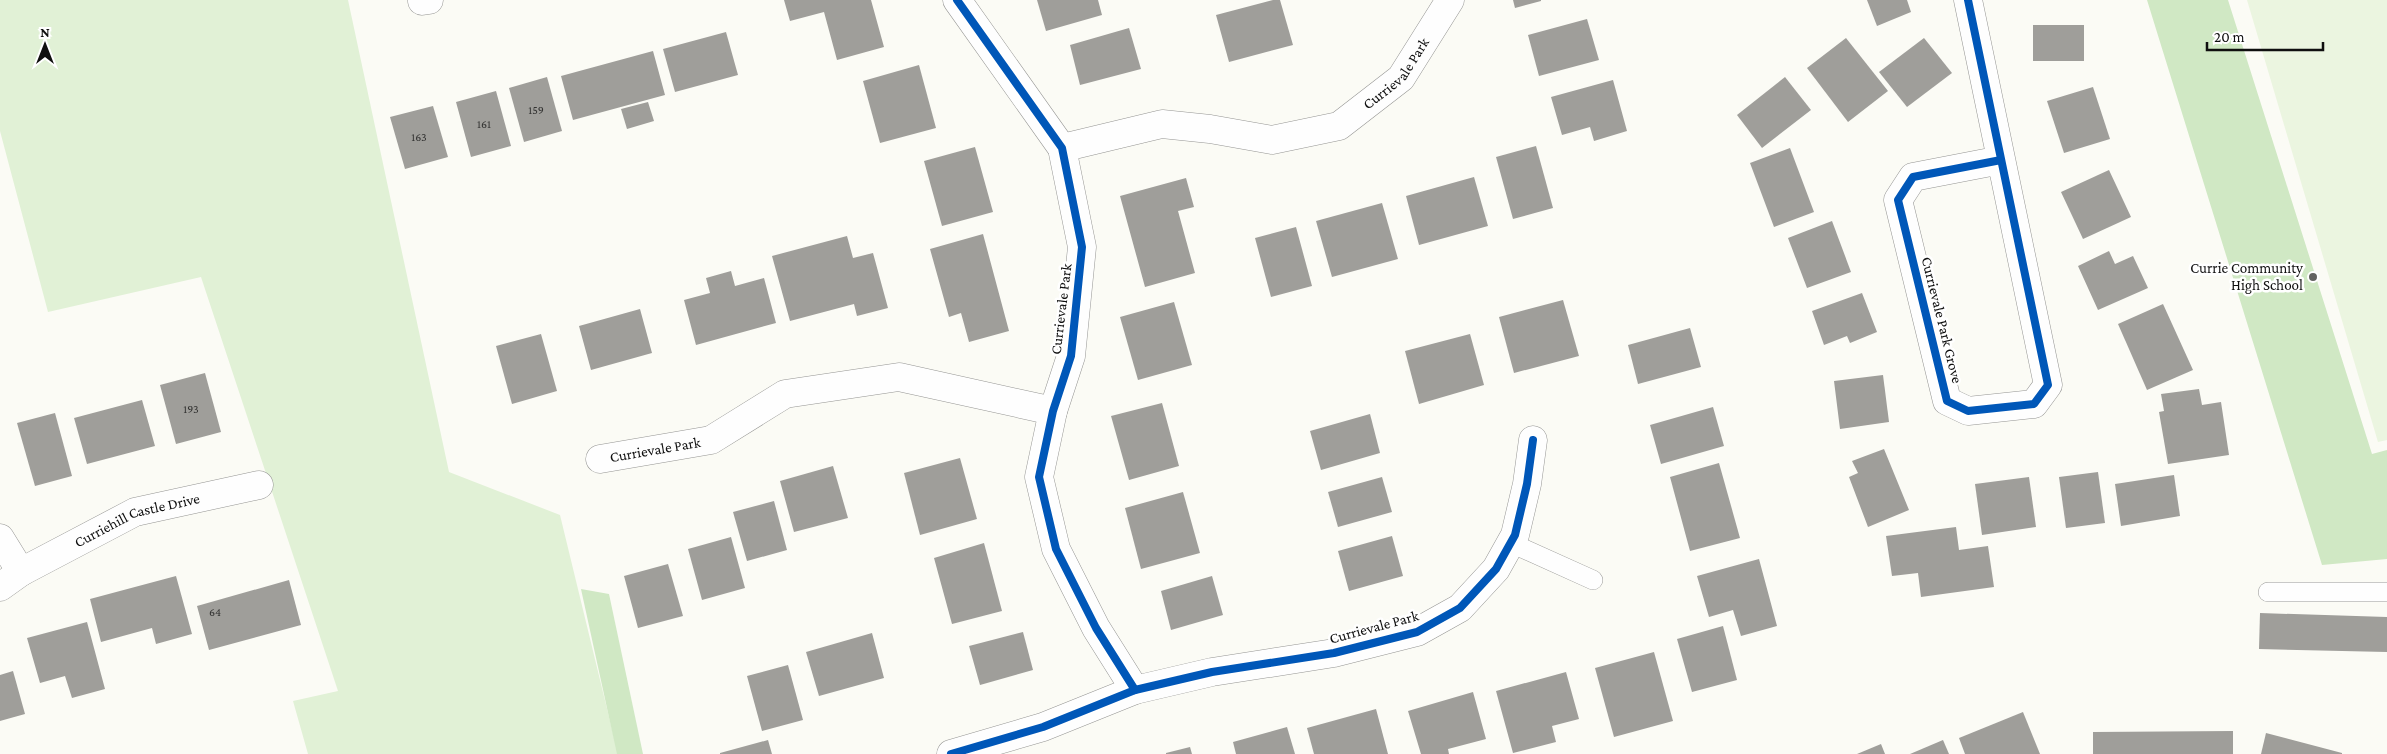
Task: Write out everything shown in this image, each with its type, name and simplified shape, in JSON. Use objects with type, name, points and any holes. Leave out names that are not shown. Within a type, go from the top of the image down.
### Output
[{"type":"street","name":"Currievale Park","points":[[957,0],[1062,148],[1082,247],[1071,356],[1053,411],[1039,477],[1056,549],[1096,628],[1135,690]]},
{"type":"street","name":"Currievale Park","points":[[1062,148],[1162,124],[1210,129],[1272,140],[1339,126],[1401,78],[1450,0]]},
{"type":"street","name":"Currievale Park Grove","points":[[1968,0],[2048,385],[2034,404],[1968,411],[1947,401],[1898,200],[1913,177],[2001,160]]},
{"type":"street","name":"Currievale Park","points":[[600,458],[711,440],[784,394],[899,377],[1053,411]]},
{"type":"street","name":"Currievale Park","points":[[951,754],[1043,727],[1135,690],[1212,672],[1334,653],[1417,632],[1460,608],[1496,569],[1515,535],[1527,484],[1532,440]]},
{"type":"street","name":"Curriehill Castle Drive","points":[[0,538],[11,579],[135,512],[259,485]]},
{"type":"lane","points":[[1511,543],[1593,580]]},
{"type":"lane","points":[[2268,592],[2387,592]]},
{"type":"green space","points":[[0,0],[348,0],[449,472],[560,515],[618,754],[308,754],[293,701],[338,691],[201,277],[48,312],[0,131]]},
{"type":"green space","points":[[2147,0],[2228,0],[2372,454],[2387,450],[2387,559],[2322,565]]},
{"type":"green space","points":[[2247,0],[2387,0],[2387,440],[2378,442]]},
{"type":"green space","points":[[581,589],[609,594],[643,754],[617,754]]},
{"type":"building","points":[[784,0],[871,0],[884,47],[837,60],[824,12],[790,21]]},
{"type":"building","points":[[1037,0],[1098,0],[1102,15],[1046,31]]},
{"type":"building","points":[[1273,0],[1280,0],[1293,45],[1229,62],[1216,15]]},
{"type":"building","points":[[1513,0],[1541,0],[1541,1],[1515,8]]},
{"type":"building","points":[[1867,0],[1907,0],[1911,12],[1877,26]]},
{"type":"building","points":[[1587,19],[1599,60],[1539,76],[1528,35]]},
{"type":"building","points":[[2033,25],[2084,25],[2084,61],[2033,61]]},
{"type":"building","points":[[1129,28],[1141,69],[1080,85],[1070,45]]},
{"type":"building","points":[[726,32],[738,75],[675,92],[663,49]]},
{"type":"building","points":[[1846,38],[1888,91],[1848,122],[1807,68]]},
{"type":"building","points":[[1924,38],[1952,73],[1907,107],[1879,72]]},
{"type":"building","points":[[653,51],[665,95],[573,120],[561,76]]},
{"type":"building","points":[[919,65],[936,128],[880,143],[863,81]]},
{"type":"building","points":[[547,77],[562,131],[524,142],[509,88]]},
{"type":"building","points":[[1785,77],[1811,110],[1762,148],[1737,115]]},
{"type":"building","points":[[1613,80],[1627,131],[1594,141],[1590,127],[1562,135],[1551,97]]},
{"type":"building","points":[[2093,87],[2110,139],[2064,153],[2047,101]]},
{"type":"building","points":[[496,91],[511,146],[471,157],[456,102]]},
{"type":"building","points":[[648,102],[654,121],[627,129],[621,109]]},
{"type":"building","points":[[433,106],[448,157],[405,169],[390,117]]},
{"type":"building","points":[[1536,146],[1553,208],[1513,219],[1496,157]]},
{"type":"building","points":[[975,147],[993,212],[942,226],[924,161]]},
{"type":"building","points":[[1790,148],[1814,212],[1774,227],[1750,163]]},
{"type":"building","points":[[2109,170],[2131,217],[2083,239],[2061,192]]},
{"type":"building","points":[[1474,177],[1488,226],[1419,245],[1406,196]]},
{"type":"building","points":[[1186,178],[1194,207],[1178,211],[1195,273],[1145,287],[1120,196]]},
{"type":"building","points":[[1382,203],[1398,259],[1332,277],[1316,221]]},
{"type":"building","points":[[1832,221],[1851,272],[1807,288],[1788,238]]},
{"type":"building","points":[[1296,227],[1312,286],[1271,297],[1255,238]]},
{"type":"building","points":[[983,234],[1009,331],[969,342],[961,313],[949,317],[930,249]]},
{"type":"building","points":[[847,236],[853,258],[873,253],[888,308],[857,316],[854,304],[790,321],[772,256]]},
{"type":"building","points":[[2109,251],[2115,264],[2133,256],[2148,288],[2098,310],[2078,266]]},
{"type":"building","points":[[731,271],[735,286],[764,278],[776,323],[696,345],[684,300],[710,293],[706,278]]},
{"type":"building","points":[[1862,293],[1877,332],[1850,343],[1847,336],[1824,345],[1812,311]]},
{"type":"building","points":[[1563,300],[1579,356],[1514,373],[1499,317]]},
{"type":"building","points":[[1174,302],[1192,365],[1138,380],[1120,317]]},
{"type":"building","points":[[2163,304],[2193,370],[2147,390],[2118,324]]},
{"type":"building","points":[[640,309],[652,353],[591,370],[579,326]]},
{"type":"building","points":[[1690,328],[1701,367],[1638,384],[1628,345]]},
{"type":"building","points":[[541,334],[557,391],[512,404],[496,346]]},
{"type":"building","points":[[1470,334],[1484,385],[1419,404],[1405,351]]},
{"type":"building","points":[[205,373],[221,432],[176,444],[160,385]]},
{"type":"building","points":[[1883,375],[1889,422],[1840,429],[1834,381]]},
{"type":"building","points":[[2199,389],[2202,405],[2221,402],[2229,455],[2168,464],[2159,412],[2164,411],[2161,394]]},
{"type":"building","points":[[142,400],[155,446],[87,464],[74,418]]},
{"type":"building","points":[[1162,403],[1179,466],[1129,480],[1111,416]]},
{"type":"building","points":[[1713,407],[1724,446],[1661,464],[1650,425]]},
{"type":"building","points":[[55,413],[72,476],[35,486],[17,423]]},
{"type":"building","points":[[1370,414],[1380,453],[1321,470],[1310,431]]},
{"type":"building","points":[[1884,449],[1909,510],[1868,527],[1849,477],[1858,473],[1852,461]]},
{"type":"building","points":[[960,458],[977,519],[920,535],[904,473]]},
{"type":"building","points":[[1719,463],[1740,538],[1690,551],[1670,477]]},
{"type":"building","points":[[833,466],[848,518],[794,532],[780,481]]},
{"type":"building","points":[[2098,472],[2105,523],[2066,528],[2059,477]]},
{"type":"building","points":[[2174,475],[2180,516],[2121,526],[2115,484]]},
{"type":"building","points":[[1382,477],[1392,512],[1338,527],[1328,492]]},
{"type":"building","points":[[2029,477],[2036,527],[1982,535],[1975,484]]},
{"type":"building","points":[[1183,492],[1200,553],[1141,569],[1125,508]]},
{"type":"building","points":[[774,501],[787,550],[747,561],[733,512]]},
{"type":"building","points":[[1956,527],[1959,550],[1988,546],[1994,587],[1921,597],[1918,573],[1892,576],[1886,536]]},
{"type":"building","points":[[1392,536],[1403,576],[1349,591],[1338,551]]},
{"type":"building","points":[[731,537],[745,588],[702,600],[688,549]]},
{"type":"building","points":[[984,543],[1002,611],[952,624],[934,558]]},
{"type":"building","points":[[1759,559],[1777,626],[1741,636],[1733,610],[1709,617],[1697,576]]},
{"type":"building","points":[[668,564],[683,616],[638,628],[624,576]]},
{"type":"building","points":[[176,576],[192,634],[156,644],[152,628],[101,642],[90,599]]},
{"type":"building","points":[[1212,576],[1223,615],[1171,630],[1161,591]]},
{"type":"building","points":[[289,580],[301,625],[209,650],[197,606]]},
{"type":"building","points":[[2260,613],[2387,617],[2387,652],[2259,649]]},
{"type":"building","points":[[87,622],[105,689],[72,698],[65,676],[40,683],[27,638]]},
{"type":"building","points":[[1723,626],[1737,680],[1692,692],[1677,639]]},
{"type":"building","points":[[1023,632],[1033,670],[980,685],[969,646]]},
{"type":"building","points":[[872,633],[884,678],[819,696],[806,652]]},
{"type":"building","points":[[1654,652],[1673,721],[1614,737],[1595,668]]},
{"type":"building","points":[[788,665],[803,720],[762,731],[747,676]]},
{"type":"building","points":[[13,671],[25,714],[0,721],[0,675]]},
{"type":"building","points":[[1566,672],[1579,719],[1552,726],[1556,742],[1513,753],[1496,691]]},
{"type":"building","points":[[1473,692],[1486,739],[1448,749],[1449,754],[1421,754],[1408,711]]},
{"type":"building","points":[[1376,709],[1388,754],[1314,754],[1307,728]]},
{"type":"building","points":[[2023,712],[2040,754],[1965,754],[1959,738]]},
{"type":"building","points":[[1287,727],[1295,754],[1236,754],[1233,742]]},
{"type":"building","points":[[2233,731],[2233,754],[2093,754],[2093,732]]},
{"type":"building","points":[[2266,733],[2342,753],[2342,754],[2261,754]]},
{"type":"building","points":[[768,740],[772,754],[720,754],[720,753]]},
{"type":"building","points":[[1943,740],[1949,754],[1910,754]]},
{"type":"building","points":[[1881,744],[1885,754],[1857,754]]},
{"type":"building","points":[[1190,747],[1192,754],[1166,754],[1166,753]]},
{"type":"cycle path","points":[[957,0],[1062,148],[1082,247],[1071,356],[1053,411],[1039,477],[1056,549],[1096,628],[1135,690]]},
{"type":"cycle path","points":[[1968,0],[2048,385],[2034,404],[1968,411],[1947,401],[1898,200],[1913,177],[2001,160]]},
{"type":"cycle path","points":[[951,754],[1043,727],[1135,690],[1212,672],[1334,653],[1417,632],[1460,608],[1496,569],[1515,535],[1527,484],[1533,440]]},
{"type":"place","name":"Currie Community High School","points":[[2313,277]]}]
